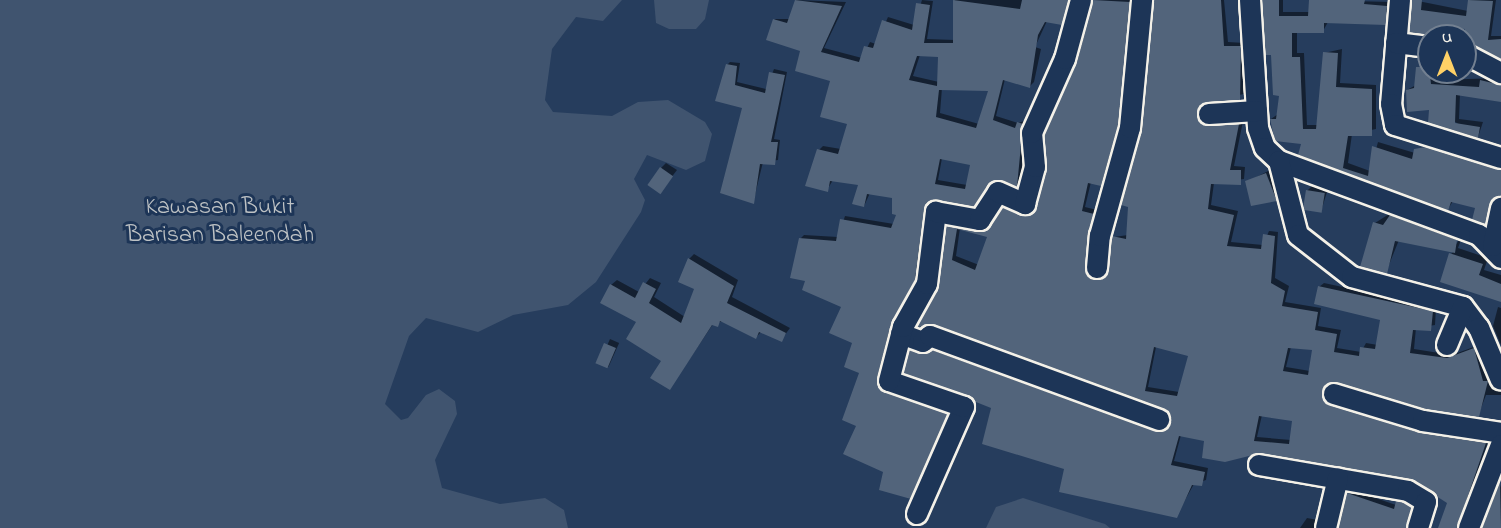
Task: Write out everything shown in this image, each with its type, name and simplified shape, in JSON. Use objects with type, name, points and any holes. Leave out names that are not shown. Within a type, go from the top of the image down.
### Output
[{"type":"street","points":[[917,514],[964,406],[889,381],[901,334],[927,285],[936,212],[980,220],[998,192],[1025,204],[1035,167],[1032,134],[1065,59],[1081,0]]},
{"type":"street","points":[[1097,268],[1100,236],[1130,128],[1142,0]]},
{"type":"street","points":[[1250,0],[1257,111],[1265,148],[1279,161],[1457,226],[1497,252],[1501,208]]},
{"type":"street","points":[[1400,0],[1391,105],[1395,125],[1501,158]]},
{"type":"street","points":[[1396,43],[1417,46]]},
{"type":"street","points":[[1477,60],[1501,73]]},
{"type":"street","points":[[1209,114],[1214,110],[1257,111]]},
{"type":"street","points":[[1279,161],[1298,235],[1352,277],[1463,307],[1479,328],[1501,380]]},
{"type":"street","points":[[1447,345],[1463,307]]},
{"type":"street","points":[[901,334],[923,342],[930,336],[1159,420]]},
{"type":"street","points":[[1334,394],[1423,421],[1501,433]]},
{"type":"street","points":[[1469,528],[1501,445]]},
{"type":"street","points":[[1259,465],[1338,478],[1366,480],[1424,499],[1418,528]]},
{"type":"street","points":[[1326,528],[1338,478]]},
{"type":"green space","name":"Kawasan Bukit Barisan Baleendah","points":[[0,0],[622,0],[603,21],[576,17],[552,49],[545,100],[553,112],[612,116],[638,102],[668,100],[705,122],[712,134],[705,161],[686,170],[647,155],[634,179],[645,200],[641,212],[596,282],[568,305],[513,315],[478,332],[426,318],[409,336],[385,404],[401,420],[408,418],[426,395],[439,389],[455,401],[457,414],[435,460],[442,488],[500,504],[545,498],[564,510],[568,528],[0,528]]},
{"type":"green space","points":[[654,0],[709,0],[705,19],[696,29],[669,29],[656,23]]},
{"type":"green space","points":[[1023,498],[1105,524],[1110,528],[986,528],[996,507]]},
{"type":"building","points":[[795,0],[842,6],[821,52],[859,62],[864,46],[873,48],[882,20],[912,30],[916,3],[930,5],[924,43],[953,43],[953,0],[1020,9],[1022,0],[1069,0],[1062,25],[1045,22],[1038,35],[1030,88],[1003,80],[993,120],[1015,128],[1017,122],[1023,124],[1017,187],[997,180],[974,207],[938,200],[924,210],[915,280],[891,324],[877,379],[885,392],[948,414],[911,499],[879,490],[883,472],[843,454],[856,426],[842,420],[859,373],[844,367],[852,343],[829,333],[841,307],[802,290],[805,281],[790,278],[799,238],[836,241],[840,219],[891,228],[896,215],[892,214],[892,198],[867,194],[864,207],[852,204],[858,185],[830,181],[828,192],[805,186],[817,149],[838,154],[847,124],[820,117],[830,81],[795,71],[800,51],[766,40],[773,19],[787,23]],"holes":[[[917,56],[938,57],[937,86],[909,80]],[[939,90],[988,91],[976,128],[936,117]],[[940,159],[970,165],[965,189],[935,184]]]},
{"type":"building","points":[[1093,0],[1130,2],[1118,126],[1101,186],[1088,183],[1082,211],[1094,214],[1086,273],[1096,280],[1106,275],[1112,236],[1126,239],[1128,207],[1121,205],[1142,129],[1154,0],[1221,0],[1224,46],[1241,46],[1240,100],[1203,104],[1197,115],[1204,125],[1239,124],[1230,170],[1241,170],[1241,185],[1211,184],[1208,209],[1234,215],[1227,246],[1261,249],[1263,234],[1275,236],[1271,283],[1285,291],[1282,306],[1318,312],[1315,330],[1337,334],[1334,352],[1359,356],[1360,347],[1375,349],[1380,320],[1314,304],[1318,286],[1433,311],[1431,331],[1413,330],[1410,353],[1447,358],[1474,348],[1483,381],[1488,381],[1479,417],[1426,409],[1337,383],[1322,391],[1331,405],[1420,433],[1486,443],[1457,528],[1438,528],[1447,503],[1410,479],[1261,453],[1225,462],[1202,458],[1204,441],[1179,436],[1171,465],[1205,472],[1202,486],[1192,485],[1177,518],[1059,492],[1064,469],[982,444],[991,408],[903,373],[909,350],[932,350],[1155,431],[1170,425],[1163,409],[934,325],[917,327],[939,286],[946,226],[984,231],[1003,207],[1026,216],[1036,208],[1047,170],[1044,135],[1077,62]],"holes":[[[957,229],[987,237],[975,270],[952,260]],[[1154,347],[1188,356],[1177,396],[1145,391]],[[1288,348],[1312,350],[1308,375],[1283,371]],[[1259,416],[1292,421],[1289,444],[1254,441]]]},
{"type":"building","points":[[1262,0],[1279,0],[1279,16],[1308,16],[1309,0],[1365,0],[1364,4],[1387,6],[1386,25],[1324,23],[1324,33],[1292,33],[1292,57],[1300,57],[1303,129],[1316,129],[1323,52],[1338,53],[1336,87],[1372,89],[1372,136],[1348,136],[1343,168],[1368,176],[1372,146],[1412,159],[1414,149],[1426,147],[1501,170],[1501,196],[1492,200],[1485,225],[1472,220],[1475,208],[1451,202],[1448,211],[1298,155],[1301,144],[1275,141],[1270,119],[1276,119],[1279,96],[1273,95],[1271,55],[1265,55]]},
{"type":"building","points":[[1412,0],[1422,0],[1421,10],[1466,16],[1468,0],[1493,1],[1488,40],[1501,39],[1501,59],[1477,48],[1477,24],[1417,24],[1417,34],[1409,33]]},
{"type":"building","points":[[726,64],[737,66],[735,85],[765,93],[769,72],[785,75],[771,142],[778,142],[775,165],[760,164],[754,204],[720,193],[742,108],[715,101]]},
{"type":"building","points":[[1417,67],[1417,84],[1479,87],[1480,80],[1501,85],[1501,102],[1456,95],[1455,123],[1480,127],[1478,138],[1428,123],[1429,110],[1407,112],[1406,90],[1414,88]]},
{"type":"building","points":[[660,167],[673,176],[660,194],[647,185]]},
{"type":"building","points":[[1266,173],[1277,201],[1251,206],[1245,181]]},
{"type":"building","points":[[1306,190],[1325,193],[1322,213],[1303,210]]},
{"type":"building","points":[[1390,215],[1457,240],[1455,253],[1395,241],[1387,274],[1360,267],[1373,222],[1383,225]]},
{"type":"building","points":[[1449,253],[1483,264],[1479,275],[1501,284],[1501,302],[1440,282]]},
{"type":"building","points":[[688,258],[734,286],[727,303],[786,333],[782,342],[759,332],[756,339],[720,321],[718,327],[712,325],[670,390],[650,378],[661,361],[626,339],[636,322],[600,303],[610,284],[635,298],[643,282],[656,289],[649,303],[681,323],[694,289],[678,282]]},
{"type":"building","points":[[604,343],[616,348],[607,368],[595,363]]},
{"type":"building","points":[[1500,482],[1501,528],[1482,528]]},
{"type":"building","points":[[1347,493],[1394,509],[1396,501],[1404,502],[1412,507],[1406,528],[1338,528]]}]
